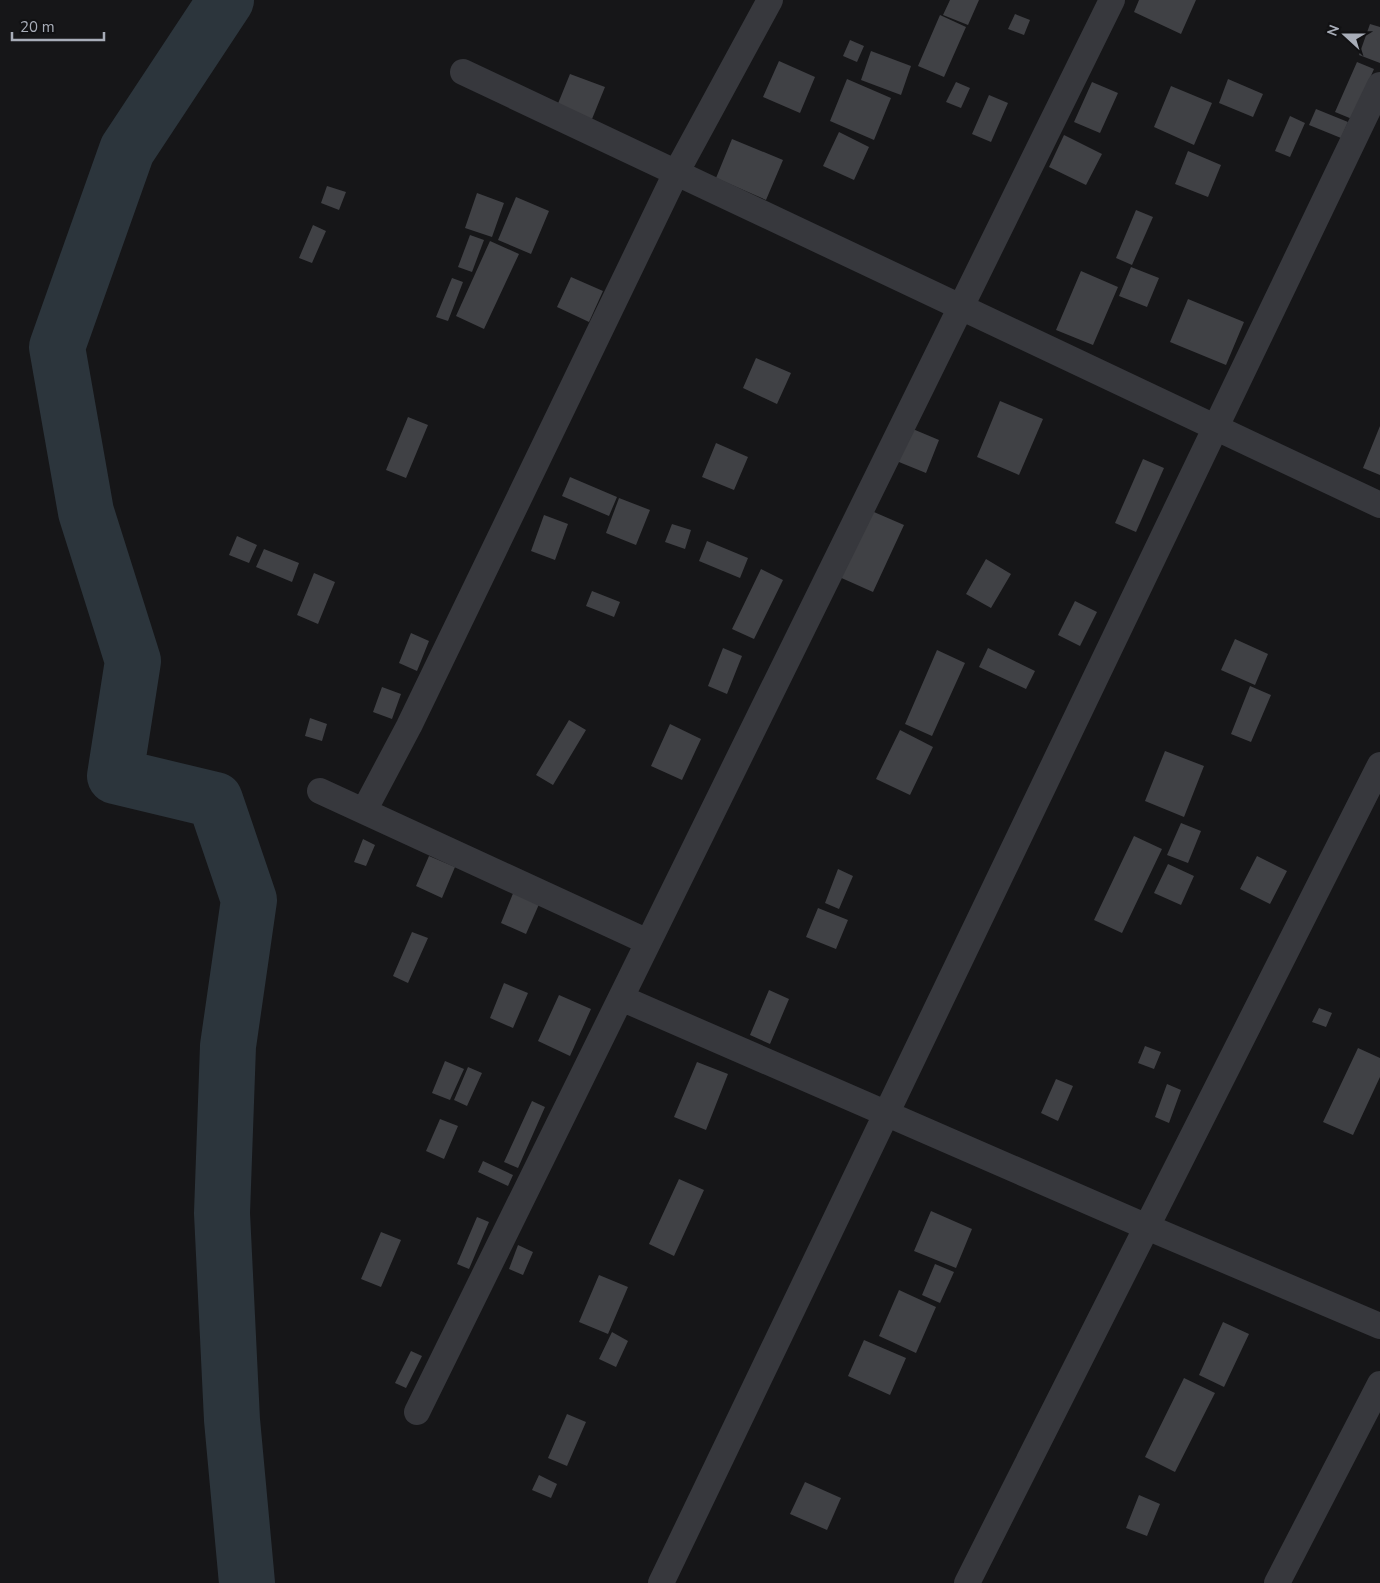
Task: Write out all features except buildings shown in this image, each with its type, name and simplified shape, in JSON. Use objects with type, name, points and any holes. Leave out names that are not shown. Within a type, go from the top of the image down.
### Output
[{"type":"street","points":[[364,811],[409,726],[676,173],[770,0]]},
{"type":"street","points":[[417,1412],[1112,0]]},
{"type":"street","points":[[463,72],[1380,505]]},
{"type":"street","points":[[661,1583],[1380,85]]},
{"type":"street","points":[[967,1583],[1380,765]]},
{"type":"street","points":[[320,791],[648,942]]},
{"type":"street","points":[[621,998],[1147,1227],[1380,1326]]},
{"type":"street","points":[[1277,1583],[1380,1384]]},
{"type":"waterway","points":[[226,0],[127,150],[57,347],[86,512],[133,661],[115,776],[215,800],[249,900],[228,1046],[222,1213],[232,1420],[247,1583]]}]
